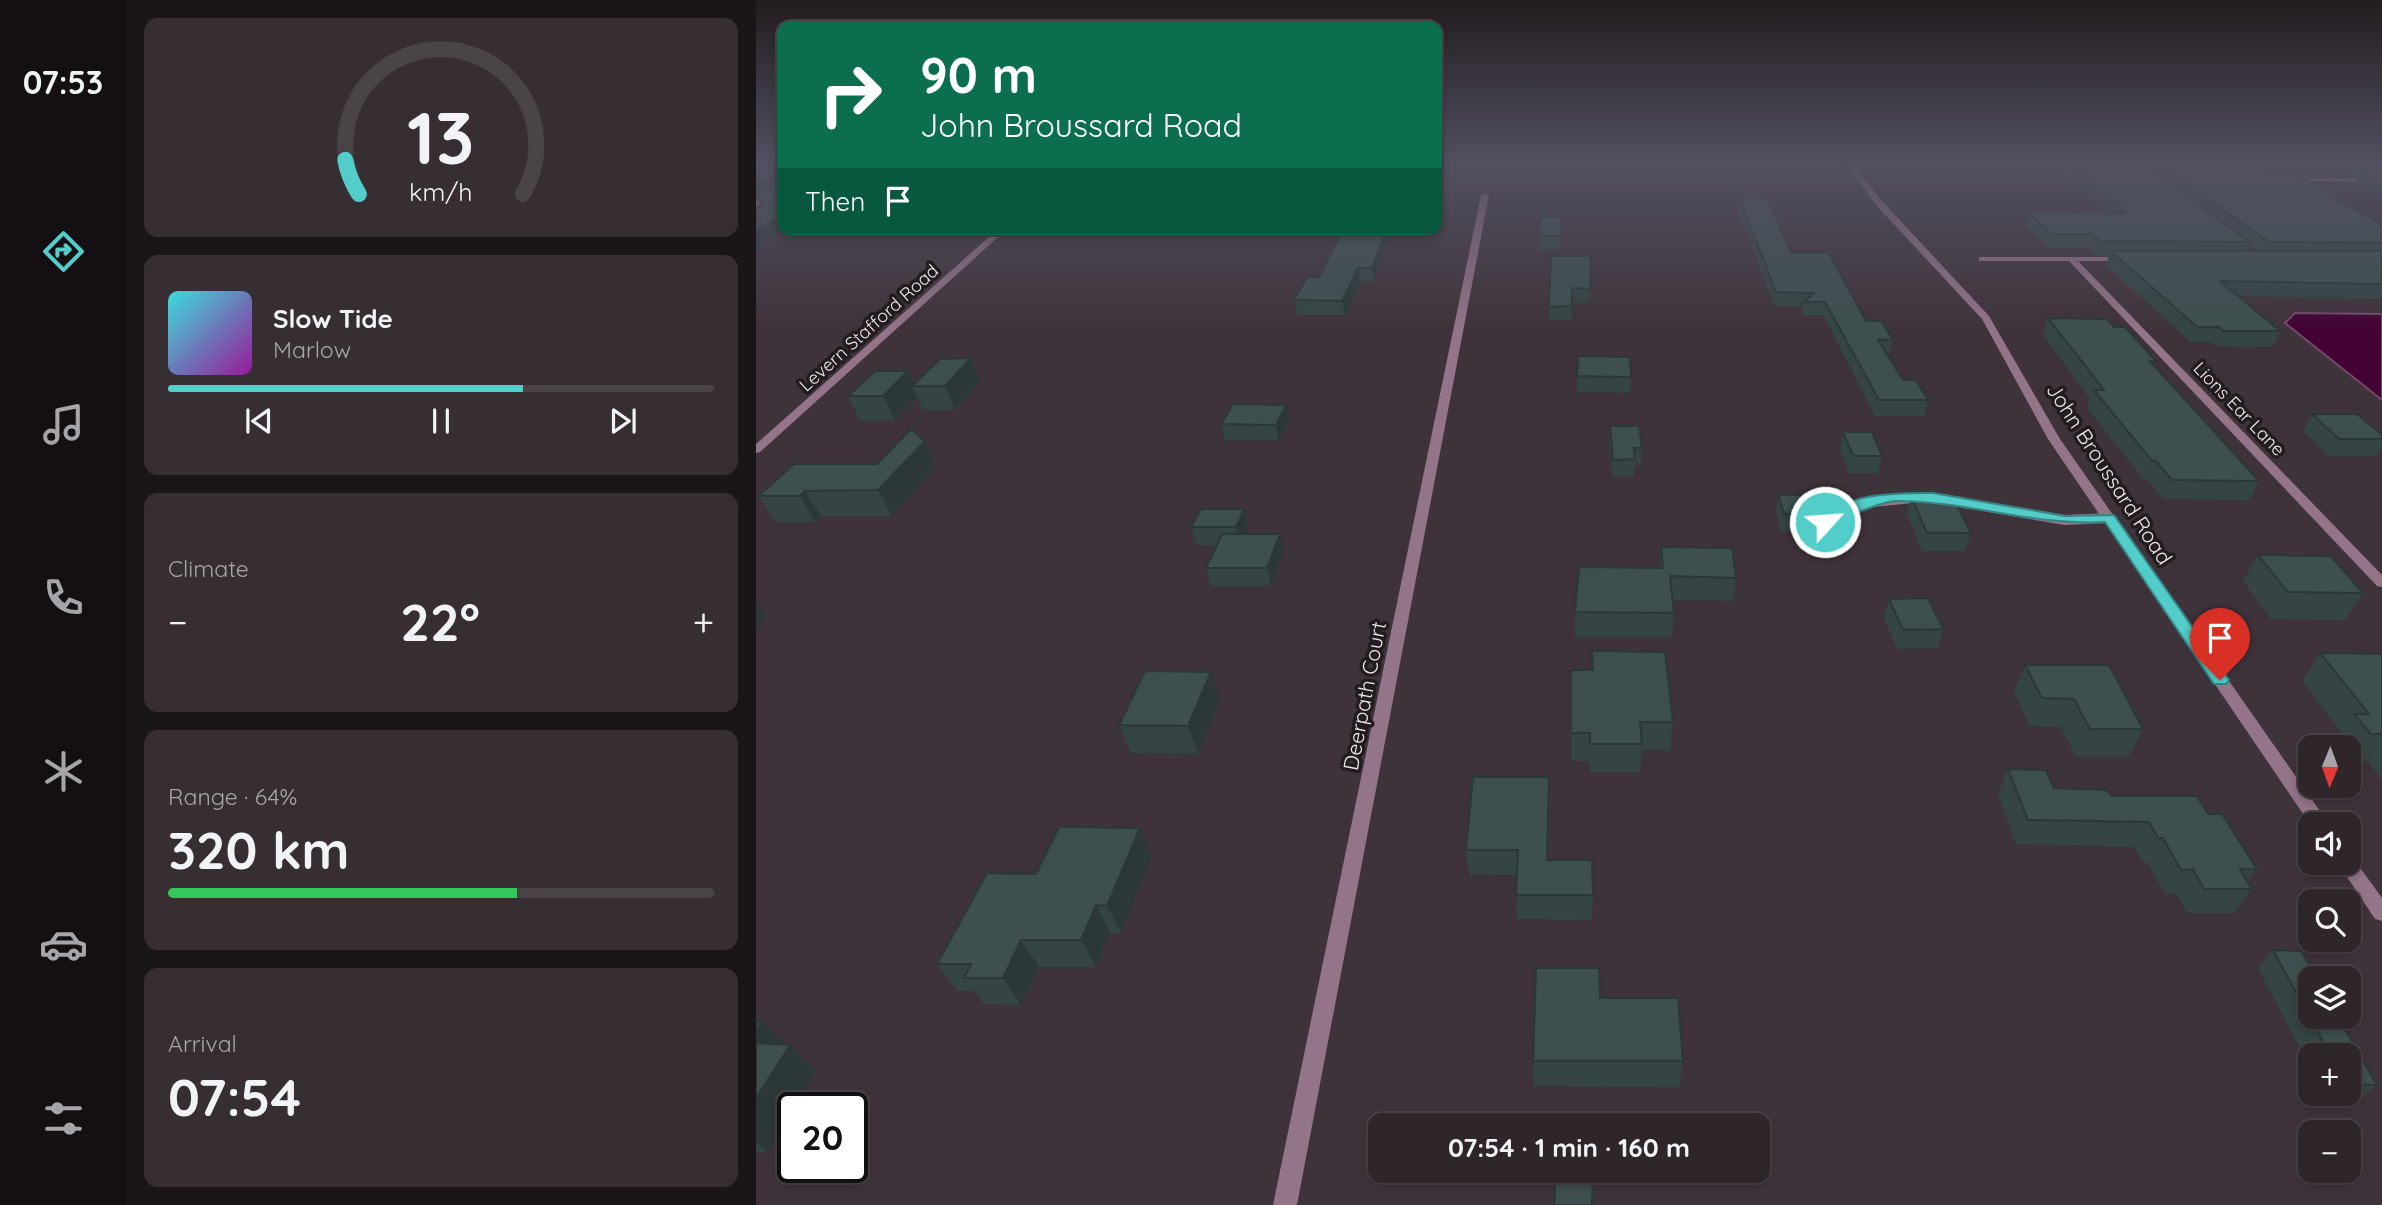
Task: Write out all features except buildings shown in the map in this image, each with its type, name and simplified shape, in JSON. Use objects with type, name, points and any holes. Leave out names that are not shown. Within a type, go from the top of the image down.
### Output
[{"type":"street","name":"Deerpath Court","points":[[1285,1205],[1481,217]]},
{"type":"street","name":"John Broussard Road","points":[[1893,217],[1986,318],[2054,439],[2312,812]]},
{"type":"street","name":"Levern Stafford Road","points":[[756,450],[996,235]]},
{"type":"street","points":[[1982,259],[2138,259]]},
{"type":"street","name":"Lions Ear Lane","points":[[2071,259],[2382,583]]},
{"type":"street","points":[[2355,875],[2382,913]]},
{"type":"lane","points":[[1825,522],[1847,509],[1885,497],[1933,497],[2065,520],[2109,518]]},
{"type":"shaded area","points":[[2295,313],[2382,314],[2382,400],[2285,323]]},
{"type":"route","points":[[1825,522],[1847,509],[1885,497],[1933,497],[2065,520],[2109,518],[2220,680]]}]
